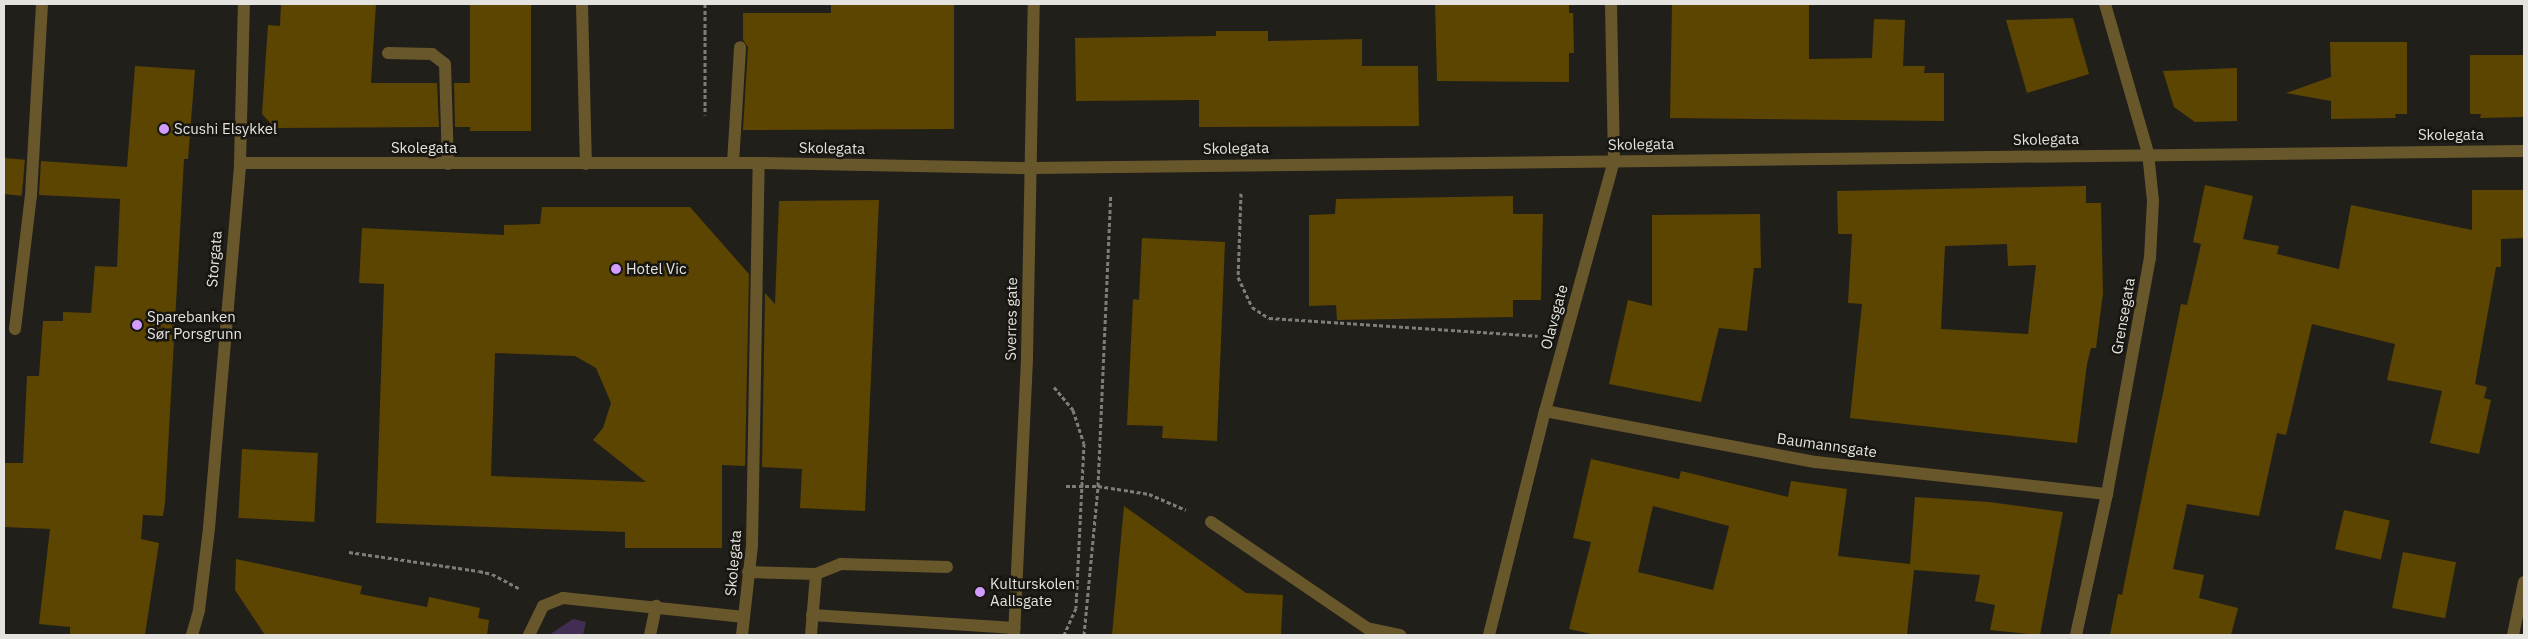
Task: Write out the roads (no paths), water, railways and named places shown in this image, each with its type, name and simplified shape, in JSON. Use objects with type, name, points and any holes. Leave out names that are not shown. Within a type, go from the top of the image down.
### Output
[{"type":"street","points":[[14,329],[32,195],[42,4]]},
{"type":"street","name":"Storgata","points":[[192,635],[199,610],[209,528],[240,163],[244,4]]},
{"type":"street","points":[[582,4],[586,164]]},
{"type":"street","name":"Sverres gate","points":[[1015,632],[1027,356],[1034,4]]},
{"type":"street","name":"Olavsgate","points":[[1489,635],[1565,338],[1614,160],[1611,4]]},
{"type":"street","name":"Grensegata","points":[[2076,635],[2107,494],[2150,258],[2154,201],[2148,154],[2105,4]]},
{"type":"street","points":[[733,163],[740,47]]},
{"type":"street","points":[[388,53],[432,54],[445,64],[448,164]]},
{"type":"street","name":"Skolegata","points":[[240,163],[759,163],[1031,168],[2524,151]]},
{"type":"street","name":"Skolegata","points":[[742,635],[748,572],[759,163]]},
{"type":"street","name":"Baumannsgate","points":[[1546,411],[1816,462],[2107,494]]},
{"type":"street","points":[[1211,522],[1362,632],[1400,635]]},
{"type":"street","points":[[748,572],[816,574],[841,564],[947,567]]},
{"type":"street","points":[[811,635],[816,574]]},
{"type":"street","points":[[2513,635],[2524,582]]},
{"type":"street","points":[[529,635],[543,606],[563,598],[656,606],[744,617]]},
{"type":"street","points":[[650,635],[656,606]]},
{"type":"street","points":[[812,615],[1015,632]]},
{"type":"place","name":"Scushi Elsykkel","points":[[164,129]]},
{"type":"place","name":"Hotel Vic","points":[[616,269]]},
{"type":"place","name":"Sparebanken Sør Porsgrunn","points":[[137,325]]},
{"type":"place","name":"Kulturskolen Aallsgate","points":[[980,592]]}]
